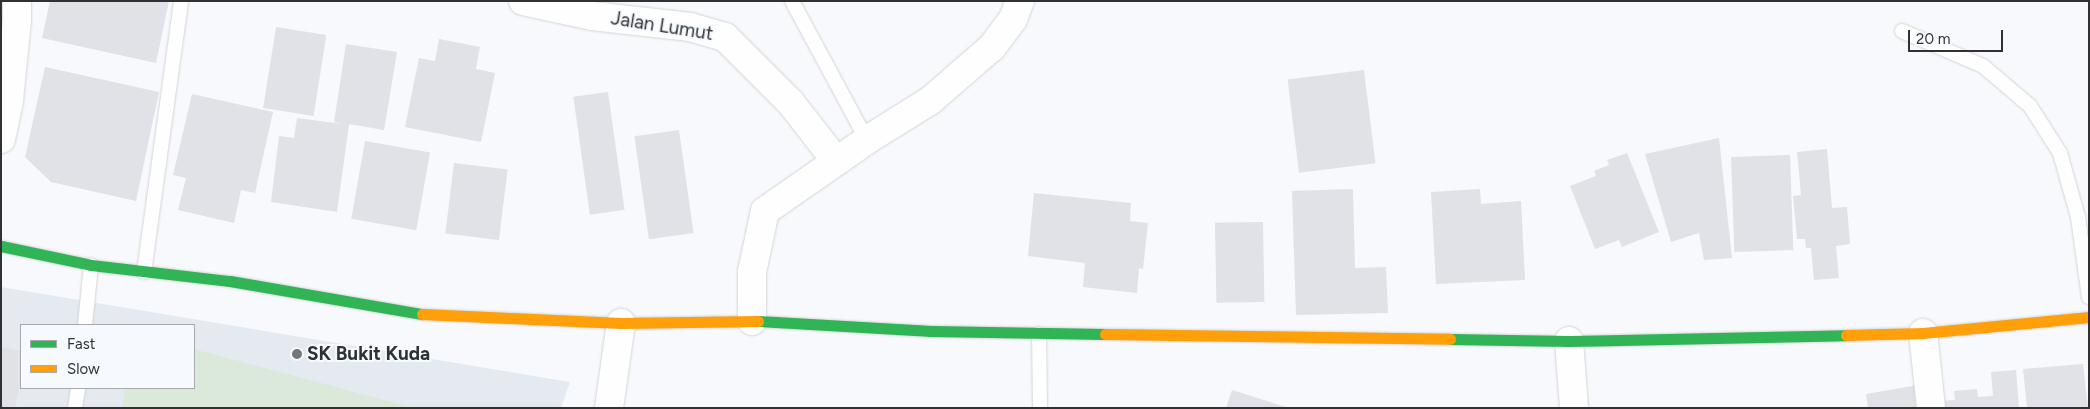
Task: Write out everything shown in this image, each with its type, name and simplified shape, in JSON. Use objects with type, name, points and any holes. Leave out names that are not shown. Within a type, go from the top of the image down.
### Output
[{"type":"street","points":[[1,139],[9,100],[18,20],[17,1]]},
{"type":"street","name":"Jalan Lumut","points":[[523,1],[592,16],[690,27],[724,37],[791,103],[836,161]]},
{"type":"street","points":[[752,321],[752,272],[765,211],[867,140],[931,100],[992,47],[1013,19],[1020,1]]},
{"type":"street","points":[[1,246],[91,265],[230,281],[434,316],[620,324],[752,321],[931,331],[1039,334],[1569,341],[1923,333],[2089,317]]},
{"type":"street","points":[[609,408],[620,324]]},
{"type":"street","points":[[1923,333],[1931,408]]},
{"type":"street","points":[[1569,341],[1574,408]]},
{"type":"lane","points":[[144,272],[181,1]]},
{"type":"lane","points":[[792,1],[867,140]]},
{"type":"lane","points":[[1902,31],[1983,66],[2030,106],[2060,154],[2078,217],[2089,297]]},
{"type":"lane","points":[[85,324],[91,265]]},
{"type":"lane","points":[[1039,334],[1040,408]]},
{"type":"lane","points":[[75,408],[78,389]]},
{"type":"shaded area","name":"SK Bukit Kuda","points":[[1,287],[570,382],[561,408],[1,408]]},
{"type":"green space","points":[[195,349],[414,408],[122,408],[125,389],[195,389]]},
{"type":"building","points":[[50,1],[169,1],[156,63],[42,38]]},
{"type":"building","points":[[276,27],[326,35],[314,116],[263,108]]},
{"type":"building","points":[[439,39],[480,47],[476,69],[495,73],[481,142],[405,127],[419,58],[435,61]]},
{"type":"building","points":[[346,44],[397,52],[384,130],[349,124],[337,212],[271,202],[279,136],[294,138],[297,118],[342,124],[334,122]]},
{"type":"building","points":[[45,67],[159,92],[136,201],[51,182],[25,157]]},
{"type":"building","points":[[1364,70],[1375,163],[1299,173],[1288,79]]},
{"type":"building","points":[[608,92],[625,210],[590,215],[573,97]]},
{"type":"building","points":[[192,94],[273,112],[255,193],[241,190],[234,223],[178,210],[186,178],[173,175]]},
{"type":"building","points":[[679,130],[693,233],[649,239],[634,136]]},
{"type":"building","points":[[1719,138],[1732,258],[1704,260],[1699,233],[1671,242],[1645,154]]},
{"type":"building","points":[[365,141],[430,152],[416,230],[351,219]]},
{"type":"building","points":[[1827,149],[1832,208],[1847,207],[1850,244],[1836,246],[1839,278],[1814,280],[1811,248],[1806,248],[1805,239],[1797,239],[1793,196],[1801,195],[1797,152]]},
{"type":"building","points":[[1627,153],[1659,232],[1622,247],[1619,240],[1595,249],[1570,186],[1596,176],[1594,171],[1609,165],[1607,160]]},
{"type":"building","points":[[1790,155],[1793,250],[1734,252],[1731,157]]},
{"type":"building","points":[[454,163],[508,170],[499,240],[445,233]]},
{"type":"building","points":[[1353,189],[1355,268],[1386,267],[1388,313],[1296,315],[1292,191]]},
{"type":"building","points":[[1480,189],[1481,204],[1521,201],[1525,280],[1436,284],[1431,192]]},
{"type":"building","points":[[1034,193],[1131,203],[1130,221],[1148,223],[1143,269],[1139,268],[1137,293],[1083,287],[1085,263],[1028,256]]},
{"type":"building","points":[[1263,222],[1264,302],[1216,303],[1215,223]]},
{"type":"building","points":[[1,347],[20,351],[20,383],[15,408],[1,408]]},
{"type":"building","points":[[2083,364],[2088,408],[2027,408],[2023,369]]},
{"type":"building","points":[[2016,370],[2019,408],[1940,408],[1939,401],[1955,400],[1954,391],[1977,389],[1978,397],[1993,396],[1991,372]]},
{"type":"building","points":[[1924,384],[1928,408],[1868,408],[1866,394]]},
{"type":"building","points":[[1232,390],[1286,407],[1286,408],[1226,408]]},
{"type":"traffic: fast","points":[[1,246],[91,265],[230,281],[422,314]]},
{"type":"traffic: fast","points":[[758,321],[931,331],[1105,334]]},
{"type":"traffic: fast","points":[[1450,339],[1569,341],[1846,335]]},
{"type":"traffic: slow","points":[[422,314],[621,323],[758,321]]},
{"type":"traffic: slow","points":[[1846,335],[1923,333],[2089,317]]},
{"type":"traffic: slow","points":[[1105,334],[1450,339]]},
{"type":"place","name":"SK Bukit Kuda","points":[[297,354]]}]
